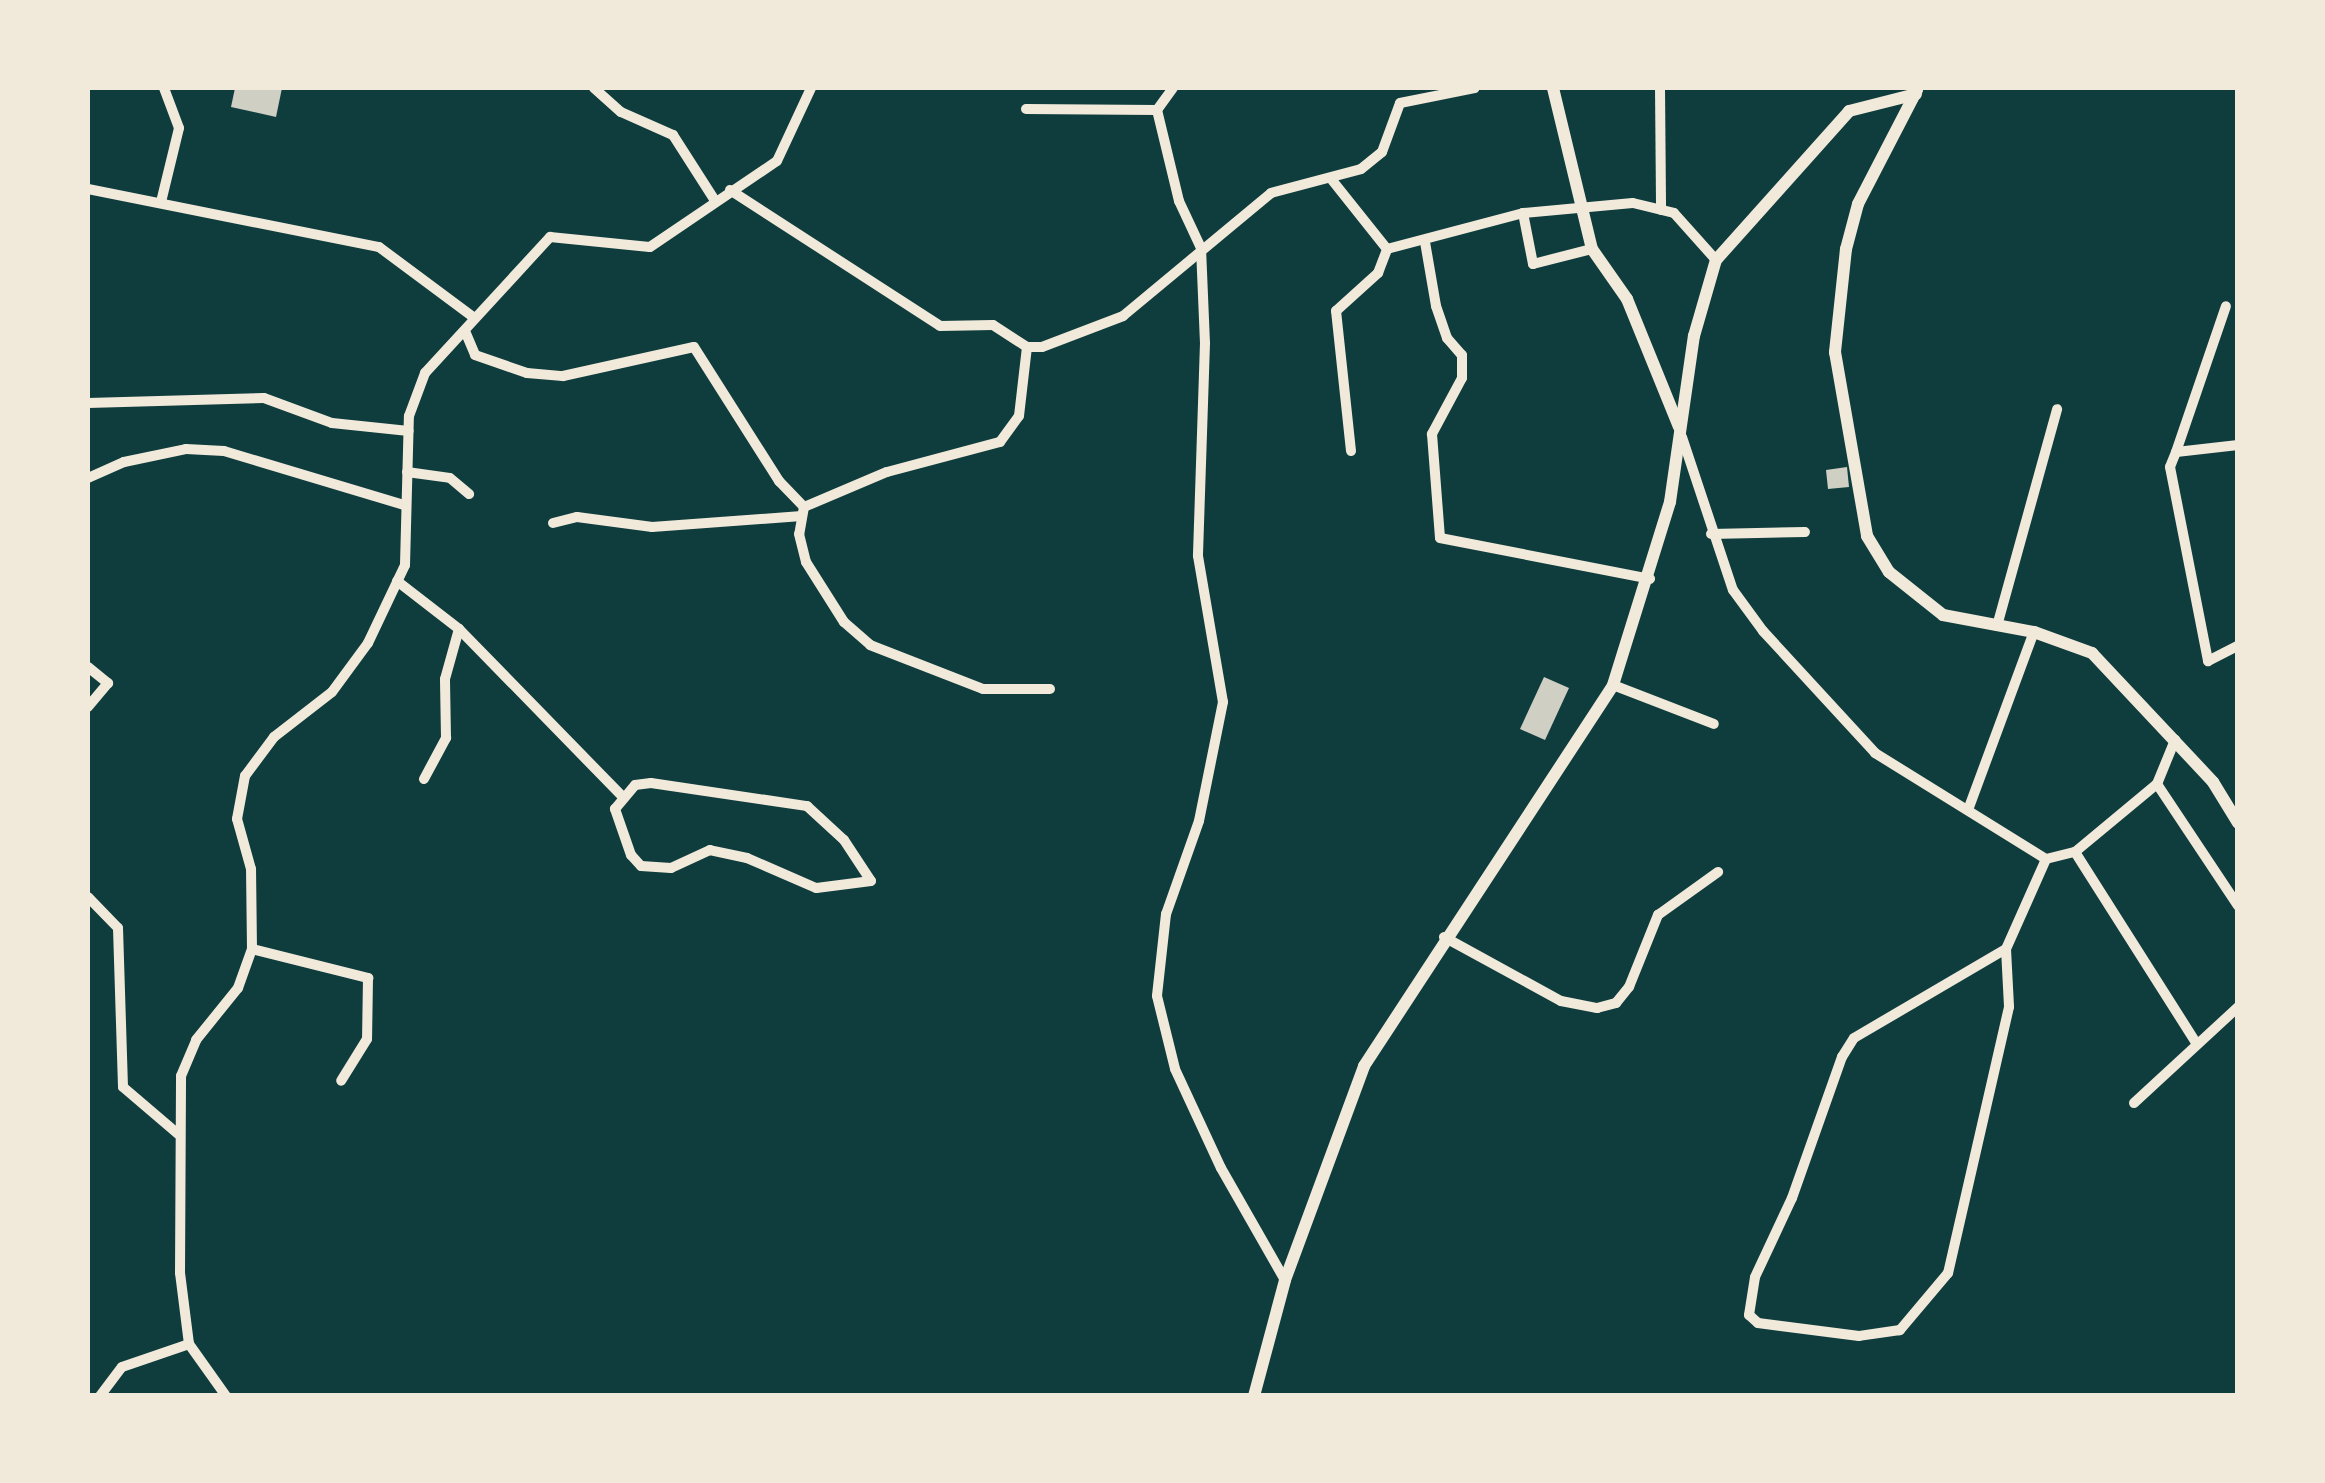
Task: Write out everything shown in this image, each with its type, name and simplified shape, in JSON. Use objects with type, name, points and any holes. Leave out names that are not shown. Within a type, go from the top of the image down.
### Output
[{"type":"street","points":[[161,202],[179,128],[164,88]]},
{"type":"street","points":[[594,88],[622,112],[673,134],[714,199]]},
{"type":"street","points":[[226,1396],[189,1344],[180,1272],[178,1134],[188,1054],[238,988],[252,950],[251,869],[237,819],[244,776],[274,737],[332,692],[368,643],[405,566],[408,431],[425,373],[465,331],[472,316],[550,237],[650,248],[714,199],[777,161],[811,88]]},
{"type":"street","points":[[1173,88],[1157,110],[1178,200],[1200,248],[1205,343],[1198,556],[1224,702],[1200,822],[1166,914],[1157,996],[1175,1069],[1285,1280]]},
{"type":"street","points":[[1028,348],[1123,316],[1200,248],[1271,193],[1332,180],[1382,152],[1400,103],[1474,88]]},
{"type":"street","points":[[1553,88],[1592,249],[1627,299],[1680,429],[1711,534],[1733,590],[1794,667],[1875,753],[2046,859],[2075,852],[2156,784],[2175,740]]},
{"type":"street","points":[[1660,88],[1661,210]]},
{"type":"street","points":[[1254,1396],[1285,1280],[1364,1066],[1443,936],[1613,685],[1650,578],[1694,336],[1716,260],[1849,111],[1917,90]]},
{"type":"street","points":[[1917,90],[1858,204],[1846,248],[1835,352],[1854,479],[1876,556],[1943,614],[2034,632],[2092,653],[2175,740],[2238,824]]},
{"type":"street","points":[[1026,109],[1157,110]]},
{"type":"street","points":[[1332,180],[1386,249]]},
{"type":"street","points":[[88,189],[161,202],[227,221],[379,247],[472,316]]},
{"type":"street","points":[[730,190],[940,326],[992,325],[1028,348]]},
{"type":"street","points":[[1386,249],[1425,242],[1523,213],[1579,205],[1674,213],[1716,260]]},
{"type":"street","points":[[1523,213],[1533,264],[1592,249]]},
{"type":"street","points":[[1425,242],[1436,306],[1447,338],[1462,356],[1462,378],[1432,434],[1440,538],[1650,578]]},
{"type":"street","points":[[1351,451],[1336,311],[1378,272],[1386,249]]},
{"type":"street","points":[[2226,306],[2176,452],[2171,482],[2208,661],[2238,646]]},
{"type":"street","points":[[465,331],[475,355],[527,373],[562,376],[694,348],[778,480],[803,512],[806,562],[844,622],[870,645],[983,689],[1050,689]]},
{"type":"street","points":[[553,523],[576,517],[652,527],[803,512],[886,472],[1000,442],[1019,416],[1028,348]]},
{"type":"street","points":[[88,402],[264,398],[332,423],[408,431]]},
{"type":"street","points":[[1996,626],[2057,409]]},
{"type":"street","points":[[2176,452],[2238,445]]},
{"type":"street","points":[[88,478],[124,462],[186,449],[224,451],[404,505]]},
{"type":"street","points":[[406,472],[450,478],[469,494]]},
{"type":"street","points":[[1711,534],[1804,532]]},
{"type":"street","points":[[397,581],[458,628],[622,796]]},
{"type":"street","points":[[424,778],[446,738],[445,679],[458,628]]},
{"type":"street","points":[[1968,810],[2034,632]]},
{"type":"street","points":[[88,666],[108,683],[88,707]]},
{"type":"street","points":[[1613,685],[1714,724]]},
{"type":"street","points":[[2156,784],[2238,906]]},
{"type":"street","points":[[635,785],[684,785],[807,806],[844,840],[871,882],[816,888],[747,858],[710,850],[652,870],[630,855],[616,823],[622,796],[635,785]]},
{"type":"street","points":[[2075,852],[2196,1043]]},
{"type":"street","points":[[2006,949],[1854,1038],[1755,1277],[1750,1315],[1758,1322],[1859,1336],[1900,1330],[1948,1273],[2009,1007],[2006,949],[2046,859]]},
{"type":"street","points":[[1443,936],[1560,1002],[1596,1008],[1616,1003],[1628,987],[1658,914],[1718,872]]},
{"type":"street","points":[[88,897],[118,928],[123,1087],[178,1134]]},
{"type":"street","points":[[252,950],[368,978],[366,1039],[340,1081]]},
{"type":"street","points":[[2134,1104],[2238,1006]]},
{"type":"street","points":[[100,1396],[122,1366],[189,1344]]},
{"type":"building","points":[[235,88],[282,88],[276,117],[231,107]]},
{"type":"building","points":[[1847,467],[1849,487],[1828,489],[1826,470]]},
{"type":"building","points":[[1544,677],[1569,688],[1545,740],[1520,729]]}]
